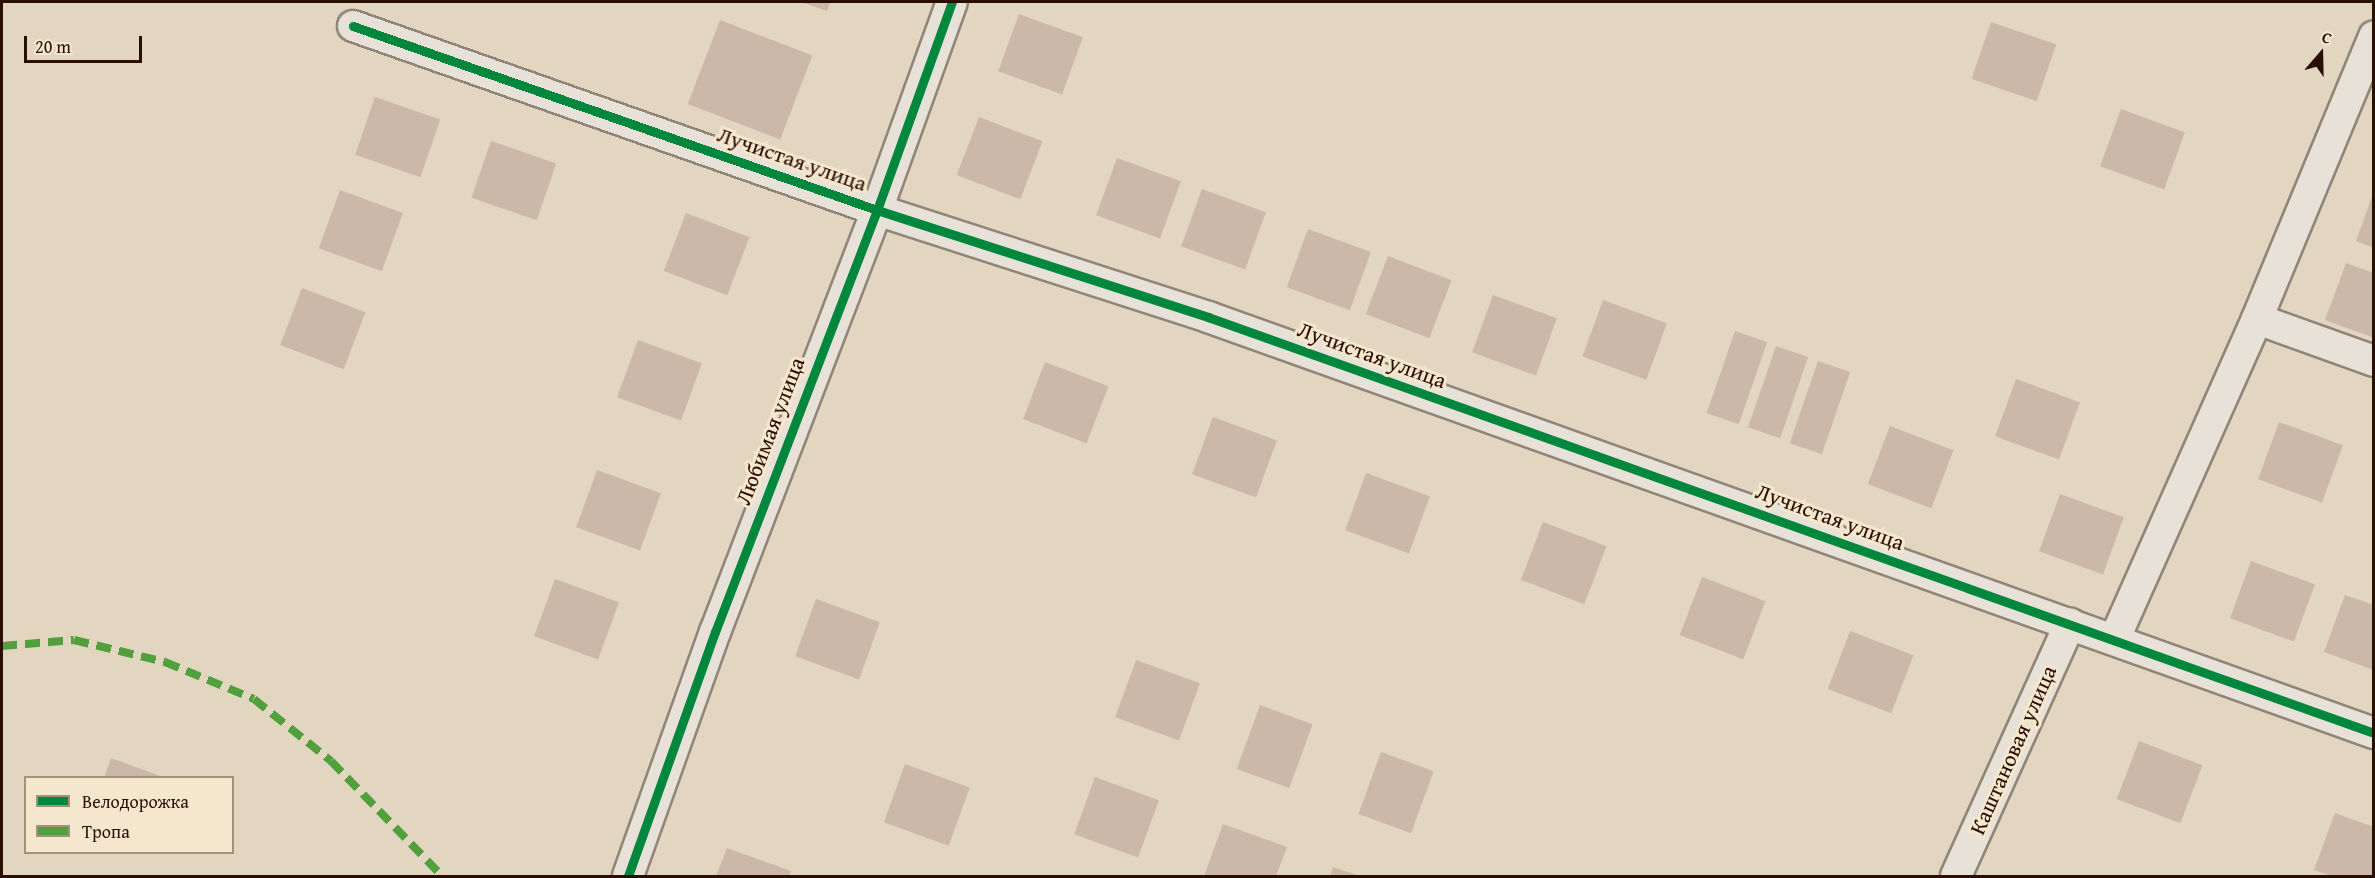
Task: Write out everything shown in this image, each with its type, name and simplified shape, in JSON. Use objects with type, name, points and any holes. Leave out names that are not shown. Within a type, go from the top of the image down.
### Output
[{"type":"street","name":"Любимая улица","points":[[628,876],[715,632],[877,210],[952,2]]},
{"type":"street","name":"Лучистая улица","points":[[353,26],[877,210],[1208,317],[2115,638],[2373,733]]},
{"type":"street","points":[[2115,638],[2257,319],[2373,36]]},
{"type":"street","points":[[2257,319],[2373,361]]},
{"type":"street","name":"Каштановая улица","points":[[1956,876],[2070,623]]},
{"type":"building","points":[[801,2],[830,2],[827,11]]},
{"type":"building","points":[[1019,14],[1083,37],[1062,95],[998,71]]},
{"type":"building","points":[[720,20],[812,55],[780,140],[688,104]]},
{"type":"building","points":[[1991,22],[2056,44],[2037,101],[1971,79]]},
{"type":"building","points":[[375,97],[440,119],[420,177],[355,155]]},
{"type":"building","points":[[2121,109],[2185,132],[2164,190],[2100,166]]},
{"type":"building","points":[[979,117],[1042,141],[1020,199],[957,175]]},
{"type":"building","points":[[491,141],[556,163],[537,220],[471,198]]},
{"type":"building","points":[[1117,158],[1181,181],[1160,239],[1096,215]]},
{"type":"building","points":[[1202,189],[1266,212],[1245,270],[1181,246]]},
{"type":"building","points":[[340,190],[403,213],[382,271],[319,248]]},
{"type":"building","points":[[2374,194],[2374,248],[2356,241]]},
{"type":"building","points":[[686,213],[749,237],[727,295],[664,271]]},
{"type":"building","points":[[1308,229],[1371,252],[1350,310],[1287,287]]},
{"type":"building","points":[[1388,256],[1451,280],[1429,338],[1366,314]]},
{"type":"building","points":[[2346,263],[2374,273],[2374,338],[2325,320]]},
{"type":"building","points":[[302,288],[365,312],[344,369],[280,345]]},
{"type":"building","points":[[1493,295],[1557,318],[1536,376],[1472,352]]},
{"type":"building","points":[[1603,300],[1667,323],[1646,380],[1582,356]]},
{"type":"building","points":[[1735,331],[1767,342],[1739,424],[1707,413]]},
{"type":"building","points":[[638,340],[702,363],[681,421],[617,397]]},
{"type":"building","points":[[1776,346],[1808,357],[1780,438],[1748,427]]},
{"type":"building","points":[[1818,361],[1850,372],[1822,454],[1790,443]]},
{"type":"building","points":[[1045,362],[1108,386],[1087,443],[1023,419]]},
{"type":"building","points":[[2016,379],[2080,402],[2059,460],[1995,436]]},
{"type":"building","points":[[1213,417],[1277,440],[1256,498],[1192,474]]},
{"type":"building","points":[[2279,422],[2343,445],[2322,503],[2258,479]]},
{"type":"building","points":[[1890,426],[1953,450],[1931,508],[1868,484]]},
{"type":"building","points":[[597,470],[661,493],[640,551],[576,527]]},
{"type":"building","points":[[1366,473],[1430,496],[1409,554],[1345,530]]},
{"type":"building","points":[[2060,494],[2124,517],[2103,575],[2039,551]]},
{"type":"building","points":[[1543,522],[1606,546],[1584,604],[1521,580]]},
{"type":"building","points":[[2251,561],[2315,584],[2294,642],[2230,618]]},
{"type":"building","points":[[1702,577],[1765,601],[1743,659],[1680,635]]},
{"type":"building","points":[[555,579],[619,602],[598,660],[534,636]]},
{"type":"building","points":[[2345,595],[2374,605],[2374,670],[2324,652]]},
{"type":"building","points":[[816,599],[880,622],[859,680],[795,656]]},
{"type":"building","points":[[1850,631],[1913,655],[1891,713],[1828,689]]},
{"type":"building","points":[[1136,660],[1200,683],[1179,741],[1115,717]]},
{"type":"building","points":[[1260,705],[1313,724],[1289,788],[1237,769]]},
{"type":"building","points":[[2139,741],[2202,765],[2180,823],[2117,799]]},
{"type":"building","points":[[1381,752],[1434,771],[1411,833],[1358,814]]},
{"type":"building","points":[[111,758],[160,776],[105,776]]},
{"type":"building","points":[[905,764],[970,788],[949,846],[884,822]]},
{"type":"building","points":[[1095,777],[1159,800],[1138,858],[1074,834]]},
{"type":"building","points":[[2335,813],[2374,827],[2374,876],[2332,876],[2314,870]]},
{"type":"building","points":[[1223,824],[1287,847],[1276,876],[1204,876]]},
{"type":"building","points":[[727,848],[791,871],[789,876],[716,876]]},
{"type":"building","points":[[1333,867],[1360,876],[1330,876]]},
{"type":"marked path","points":[[2,646],[74,640],[165,662],[254,699],[331,761],[442,876]]},
{"type":"cycle path","points":[[628,876],[715,632],[877,210],[952,2]]},
{"type":"cycle path","points":[[353,26],[877,210],[1208,317],[2374,733]]}]
